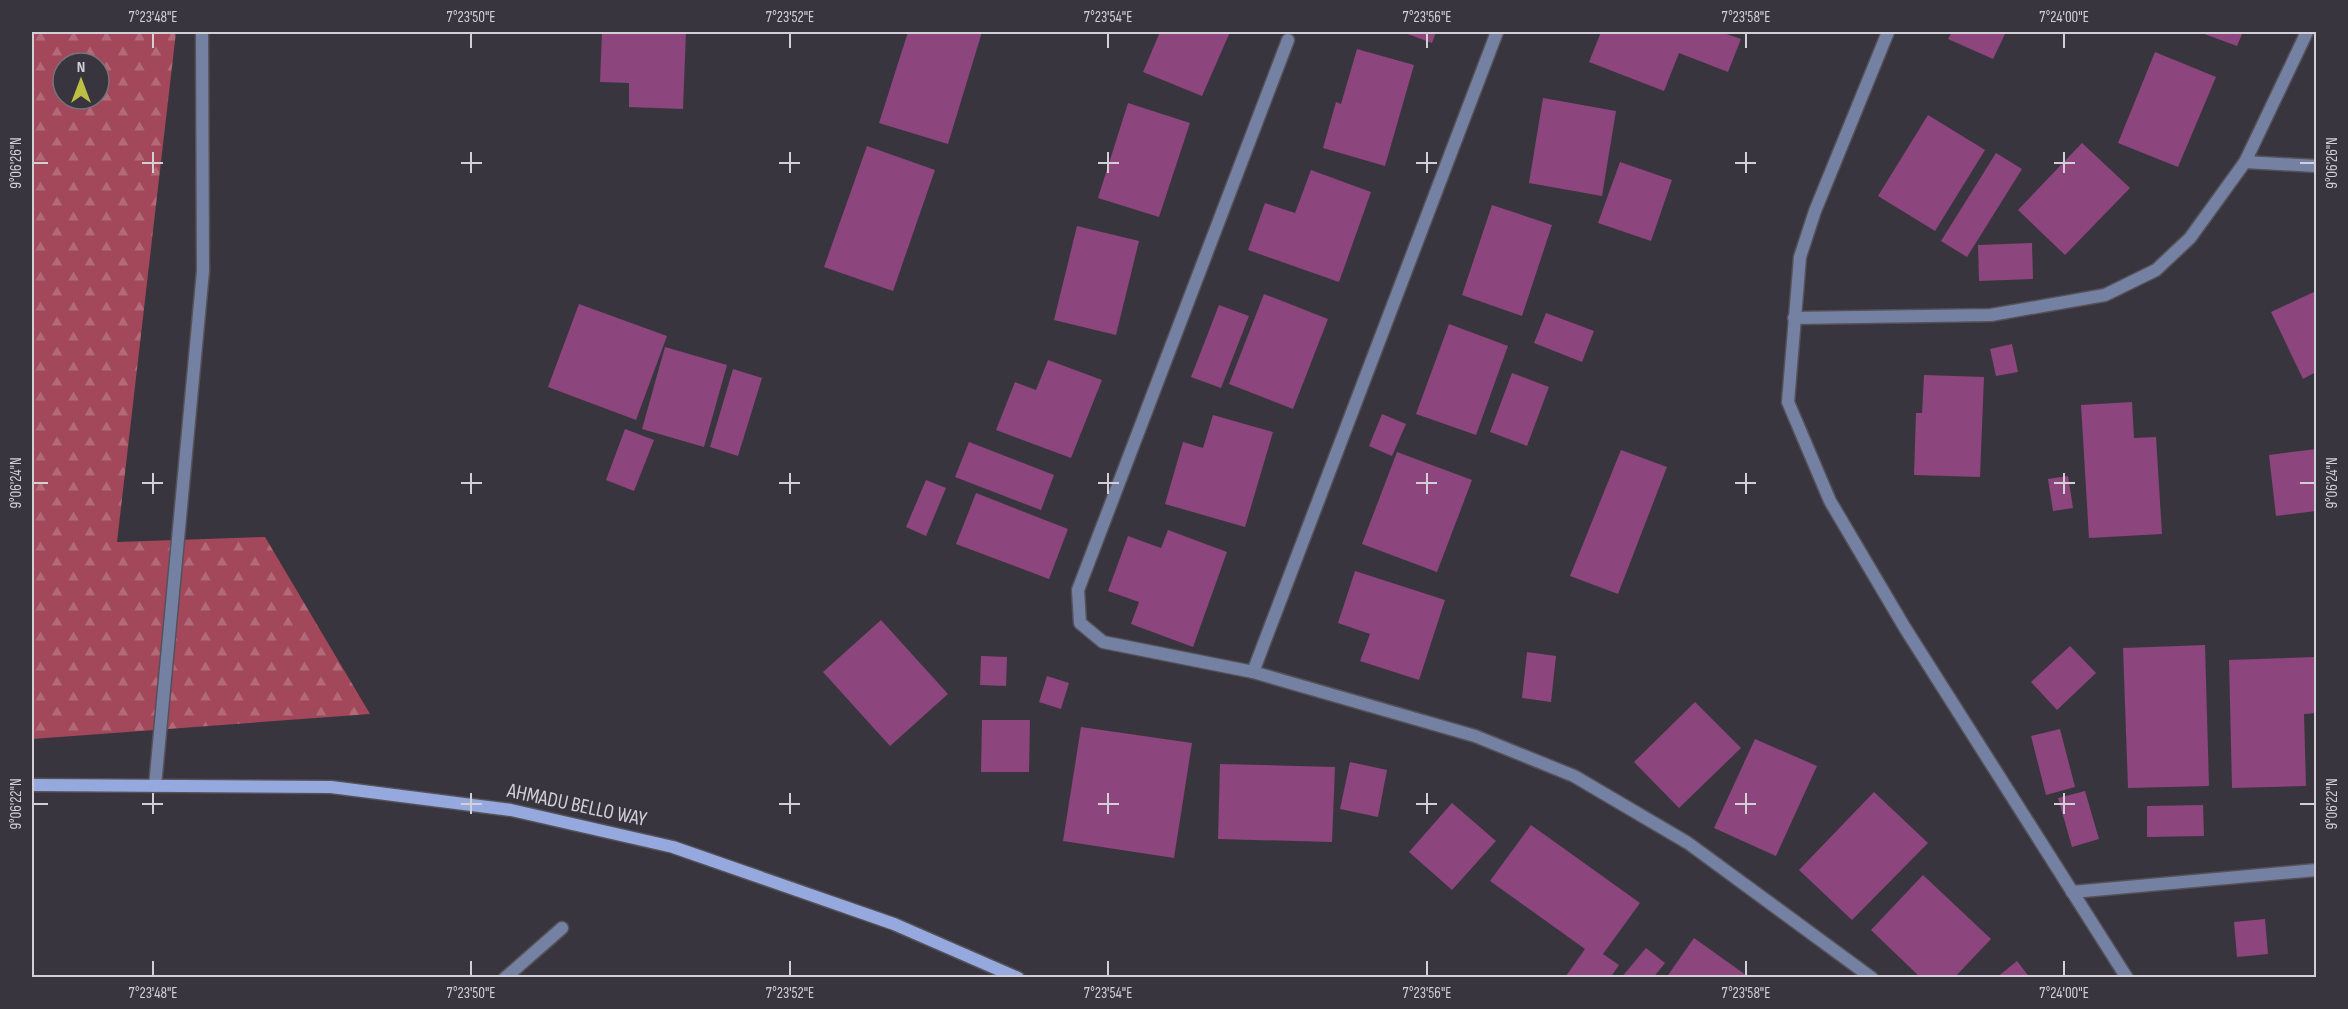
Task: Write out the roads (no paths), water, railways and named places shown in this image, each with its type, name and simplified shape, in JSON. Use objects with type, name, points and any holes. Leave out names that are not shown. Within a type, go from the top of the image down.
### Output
[{"type":"street","points":[[155,786],[203,271],[202,32]]},
{"type":"street","points":[[1253,672],[1497,32]]},
{"type":"street","points":[[1888,32],[1815,211],[1800,257],[1788,402],[1830,501],[1905,628],[2127,978]]},
{"type":"street","points":[[1794,318],[1991,315],[2105,296],[2156,270],[2190,238],[2245,162],[2307,32]]},
{"type":"street","points":[[1288,40],[1078,590],[1080,623],[1103,642],[1253,672],[1475,736],[1574,776],[1688,843],[1872,978]]},
{"type":"street","points":[[2245,162],[2316,166]]},
{"type":"street","name":"AHMADU BELLO WAY","points":[[32,785],[330,787],[511,810],[674,847],[894,924],[1018,978]]},
{"type":"street","points":[[2072,892],[2316,870]]},
{"type":"street","points":[[505,978],[562,928]]}]
